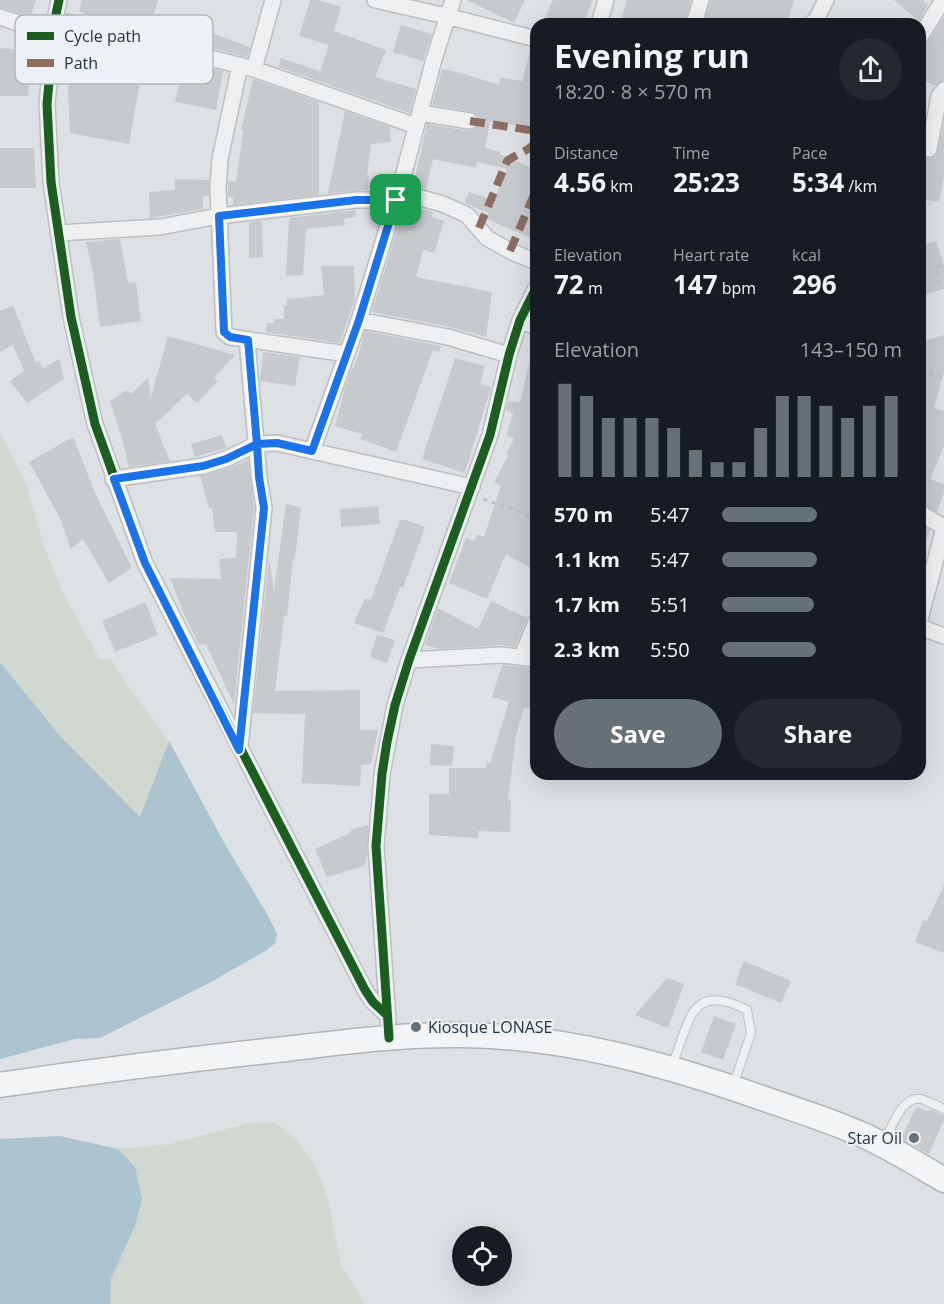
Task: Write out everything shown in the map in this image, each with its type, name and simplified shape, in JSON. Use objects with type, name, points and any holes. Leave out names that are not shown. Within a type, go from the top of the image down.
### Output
[{"type":"highway","points":[[0,1084],[388,1026],[425,1035],[502,1036],[574,1046],[626,1057],[732,1087],[820,1118],[883,1145],[944,1180]]},
{"type":"street","points":[[56,15],[59,0]]},
{"type":"street","points":[[273,0],[247,67],[220,159],[219,216],[224,332],[230,337],[347,354]]},
{"type":"street","points":[[375,0],[530,37]]},
{"type":"street","points":[[312,451],[359,320],[398,196],[446,16],[453,0]]},
{"type":"street","points":[[601,18],[606,0]]},
{"type":"street","points":[[696,18],[701,0]]},
{"type":"street","points":[[817,18],[826,0]]},
{"type":"street","points":[[926,27],[943,0]]},
{"type":"street","points":[[0,17],[15,22]]},
{"type":"street","points":[[213,58],[418,120],[470,121]]},
{"type":"street","points":[[49,84],[47,104],[51,182],[71,317],[95,424],[114,479],[145,563],[364,990],[388,1026]]},
{"type":"street","points":[[931,150],[939,96],[944,90]]},
{"type":"street","points":[[58,233],[160,227],[219,216],[398,196],[443,204],[467,215],[486,238],[530,259]]},
{"type":"street","points":[[388,1026],[376,846],[382,774],[394,705],[490,435],[509,355],[520,320],[530,300]]},
{"type":"street","points":[[359,320],[448,337],[509,355]]},
{"type":"street","points":[[520,320],[530,324]]},
{"type":"street","points":[[239,750],[264,508],[259,477],[248,340]]},
{"type":"street","points":[[114,479],[203,466],[226,459],[257,444],[277,443],[471,491]]},
{"type":"street","points":[[926,517],[944,528],[942,544],[926,599]]},
{"type":"street","points":[[926,629],[944,636]]},
{"type":"street","points":[[409,660],[502,655],[529,658]]},
{"type":"lane","points":[[671,1068],[693,1013],[700,1002],[713,999],[731,1002],[747,1010],[751,1033],[732,1087]]},
{"type":"lane","points":[[883,1145],[903,1108],[911,1101],[920,1099],[944,1109]]},
{"type":"path","points":[[939,284],[936,267],[944,264]]},
{"type":"path","points":[[926,372],[944,377]]},
{"type":"path","points":[[471,491],[530,516]]},
{"type":"shaded area","points":[[0,433],[27,485],[43,544],[64,595],[100,659],[111,659],[125,682],[169,741],[140,818],[60,736],[0,662]]},
{"type":"shaded area","points":[[274,1122],[295,1138],[314,1163],[328,1199],[341,1265],[365,1304],[110,1304],[111,1279],[135,1226],[135,1167],[118,1149],[170,1144],[249,1123]]},
{"type":"water","points":[[0,662],[60,736],[140,817],[169,741],[277,934],[275,943],[267,950],[211,982],[100,1038],[75,1039],[0,1059]]},
{"type":"water","points":[[60,1136],[118,1149],[135,1167],[142,1199],[135,1226],[111,1279],[110,1304],[0,1304],[0,1139]]},
{"type":"building","points":[[0,0],[36,0],[31,15],[0,7]]},
{"type":"building","points":[[82,0],[158,0],[153,15],[91,15],[79,12]]},
{"type":"building","points":[[310,0],[341,7],[334,31],[386,50],[375,77],[416,89],[410,113],[278,67],[281,58],[319,71],[319,74],[329,45],[299,36]]},
{"type":"building","points":[[467,0],[525,0],[514,23]]},
{"type":"building","points":[[553,0],[593,0],[586,18],[545,18]]},
{"type":"building","points":[[627,0],[691,0],[686,18],[622,18]]},
{"type":"building","points":[[710,0],[794,0],[789,18],[706,18]]},
{"type":"building","points":[[894,0],[923,0],[928,5],[921,18],[915,18]]},
{"type":"building","points":[[944,17],[944,80],[934,86],[926,81],[926,44]]},
{"type":"building","points":[[401,25],[432,34],[423,61],[393,52]]},
{"type":"building","points":[[213,34],[250,47],[247,57],[213,48]]},
{"type":"building","points":[[0,48],[15,49],[15,84],[29,84],[28,96],[0,96]]},
{"type":"building","points":[[530,52],[530,127],[490,122],[485,148],[501,152],[500,154],[530,167],[530,237],[486,219],[488,213],[465,203],[469,192],[494,200],[507,169],[477,162],[476,168],[433,159],[426,189],[413,186],[427,124],[469,131],[474,130],[479,123],[479,117],[472,112],[432,105],[442,69],[499,85],[500,78],[522,81]]},
{"type":"building","points":[[213,68],[223,71],[216,110],[175,102],[179,84],[213,84]]},
{"type":"building","points":[[253,79],[319,102],[319,195],[233,205],[233,197],[228,197],[228,181],[236,182],[243,131],[241,130]]},
{"type":"building","points":[[69,84],[139,84],[129,144],[70,133]]},
{"type":"building","points":[[345,111],[390,127],[391,142],[371,144],[367,176],[369,176],[368,190],[328,193]]},
{"type":"building","points":[[944,122],[944,177],[939,202],[926,200],[926,158],[936,156]]},
{"type":"building","points":[[0,148],[34,148],[36,188],[0,188]]},
{"type":"building","points":[[175,179],[209,180],[209,196],[203,196],[203,209],[150,218],[149,192],[175,190]]},
{"type":"building","points":[[405,204],[433,212],[432,217],[444,221],[434,253],[423,250],[416,277],[492,292],[486,337],[450,327],[372,312]]},
{"type":"building","points":[[355,210],[356,217],[344,219],[345,225],[306,229],[303,275],[286,276],[289,218]]},
{"type":"building","points":[[262,221],[263,257],[249,258],[249,222]]},
{"type":"building","points":[[120,239],[128,283],[136,282],[141,321],[100,327],[93,273],[86,242]]},
{"type":"building","points":[[936,241],[944,265],[944,289],[926,294],[926,244]]},
{"type":"building","points":[[321,266],[354,266],[355,299],[340,343],[266,332],[267,323],[274,323],[274,319],[284,319],[284,305],[287,306],[287,299],[324,295]]},
{"type":"building","points":[[13,306],[36,363],[39,361],[43,369],[59,359],[64,379],[27,403],[10,381],[24,371],[13,345],[0,352],[0,311]]},
{"type":"building","points":[[365,331],[441,346],[439,353],[433,350],[396,452],[360,439],[362,434],[335,426],[346,385],[352,368],[354,368]]},
{"type":"building","points":[[944,335],[944,372],[934,408],[944,411],[944,446],[930,479],[944,484],[944,493],[937,512],[926,506],[926,340]]},
{"type":"building","points":[[168,336],[235,355],[214,378],[218,381],[197,403],[187,394],[155,424],[170,461],[129,467],[110,401],[127,390],[131,394],[148,378],[151,397]]},
{"type":"building","points":[[263,352],[300,357],[295,386],[260,381]]},
{"type":"building","points":[[455,358],[485,366],[480,384],[491,387],[465,473],[422,459]]},
{"type":"building","points":[[530,360],[530,568],[506,554],[487,599],[449,583],[466,538],[474,541],[477,534],[484,537],[501,486],[494,482],[514,439],[506,436],[513,414],[506,410],[508,401],[520,402]]},
{"type":"building","points":[[222,435],[226,448],[195,457],[191,444]]},
{"type":"building","points":[[73,437],[96,495],[132,568],[109,583],[83,539],[71,549],[60,518],[29,462]]},
{"type":"building","points":[[248,460],[254,508],[234,705],[206,644],[199,645],[170,578],[221,579],[219,559],[236,558],[237,532],[215,532],[212,508],[209,508],[200,476]]},
{"type":"building","points":[[286,504],[301,507],[275,691],[360,690],[360,730],[378,730],[371,764],[361,765],[360,786],[302,783],[305,714],[253,713],[269,559],[274,591]]},
{"type":"building","points":[[378,506],[380,524],[341,527],[340,509]]},
{"type":"building","points":[[400,520],[425,527],[403,588],[400,587],[383,633],[354,623],[365,598],[371,600]]},
{"type":"building","points":[[926,528],[930,530],[926,541]]},
{"type":"building","points":[[491,601],[527,618],[515,647],[502,645],[440,649],[425,645],[438,608],[478,629]]},
{"type":"building","points":[[145,602],[158,635],[115,652],[102,621]]},
{"type":"building","points":[[377,635],[395,640],[387,663],[370,657]]},
{"type":"building","points":[[502,665],[530,668],[530,708],[524,707],[516,735],[508,800],[511,800],[510,832],[478,831],[478,838],[429,835],[429,794],[449,794],[449,768],[486,768],[487,762],[490,763],[509,702],[492,697]]},
{"type":"building","points":[[431,744],[454,746],[452,766],[430,765]]},
{"type":"building","points":[[368,825],[367,856],[364,866],[327,877],[315,849],[350,833],[352,829]]},
{"type":"building","points":[[944,885],[944,953],[915,942],[923,920],[927,921]]},
{"type":"building","points":[[744,961],[791,981],[781,1003],[735,984]]},
{"type":"building","points":[[667,978],[684,984],[668,1028],[635,1015]]},
{"type":"building","points":[[714,1016],[736,1024],[723,1060],[701,1052]]},
{"type":"building","points":[[916,1107],[944,1115],[929,1154],[901,1139]]},
{"type":"marked path","points":[[470,121],[530,130]]},
{"type":"marked path","points":[[479,228],[507,161],[530,147]]},
{"type":"marked path","points":[[510,251],[530,204]]},
{"type":"cycle path","points":[[56,15],[59,0]]},
{"type":"cycle path","points":[[49,84],[47,104],[51,182],[71,317],[95,424],[145,563],[365,990],[373,1002],[387,1015]]},
{"type":"cycle path","points":[[389,1038],[376,846],[387,742],[395,705],[409,660],[490,435],[509,355],[520,320],[530,300]]},
{"type":"place","name":"Kiosque LONASE","points":[[416,1027]]},
{"type":"place","name":"Star Oil","points":[[914,1138]]},
{"type":"route","points":[[396,200],[356,200],[219,216],[224,332],[230,337],[248,340],[257,444],[226,459],[203,466],[114,479],[145,563],[239,750],[264,508],[257,444],[277,443],[312,451],[359,320],[396,200]]}]
